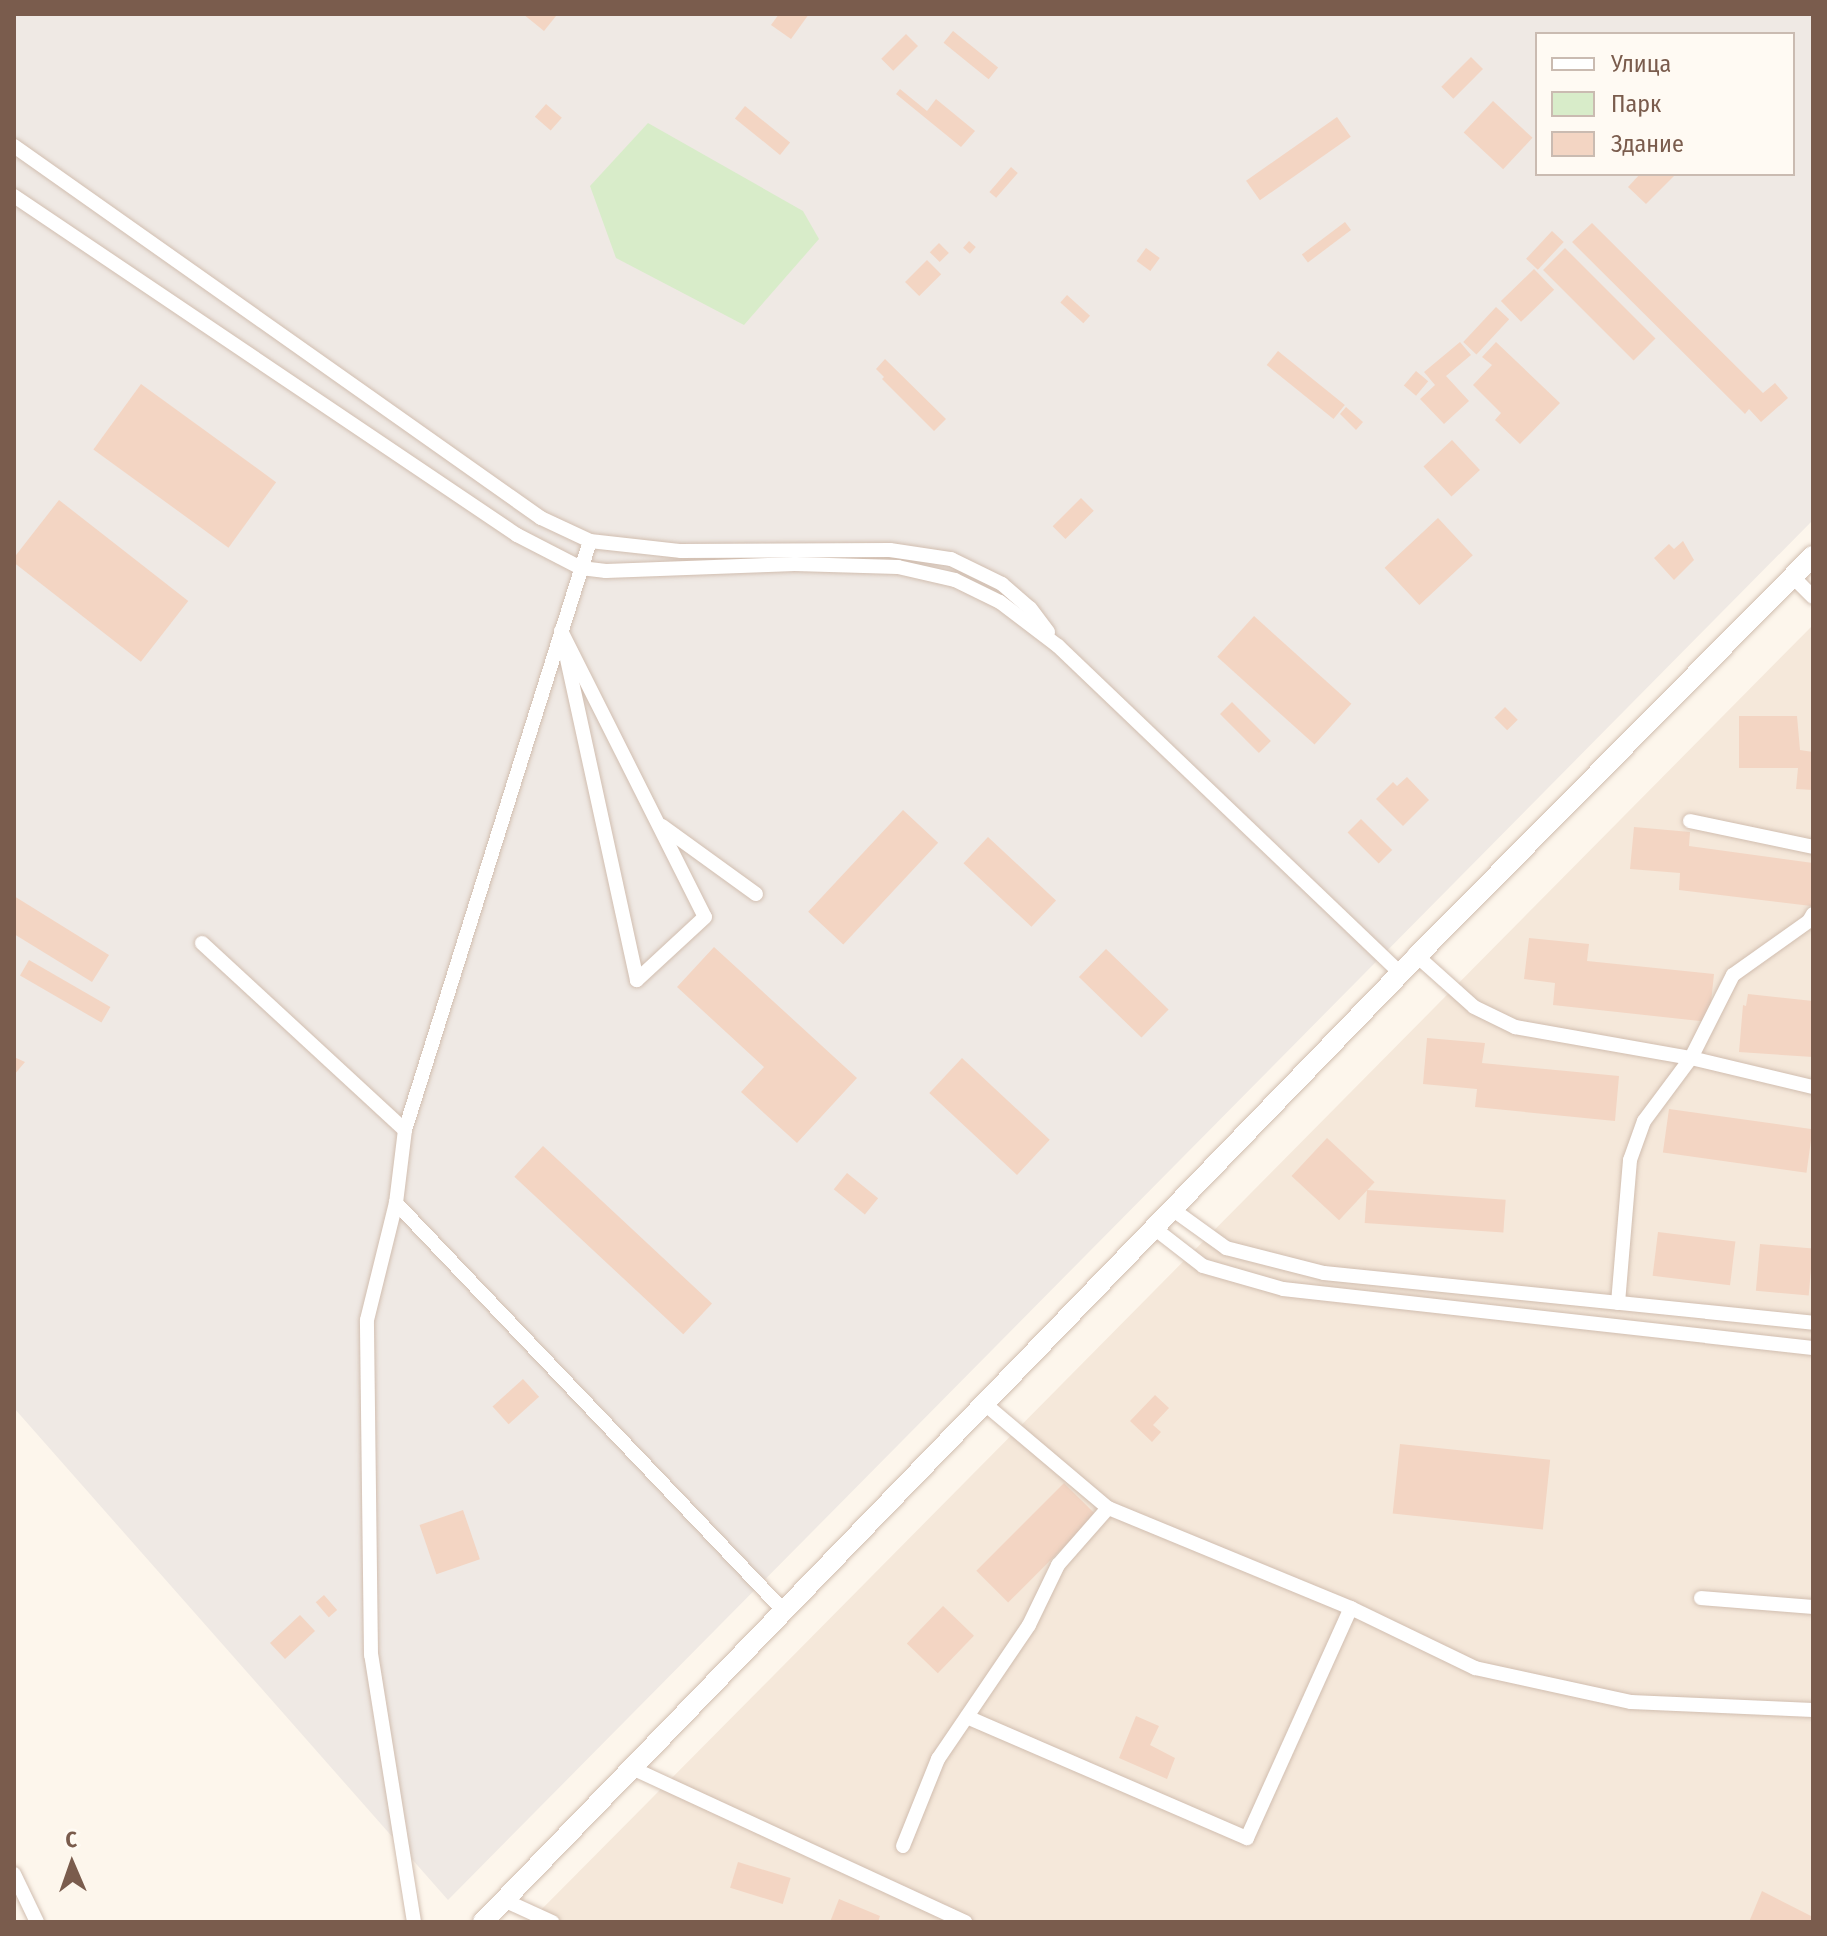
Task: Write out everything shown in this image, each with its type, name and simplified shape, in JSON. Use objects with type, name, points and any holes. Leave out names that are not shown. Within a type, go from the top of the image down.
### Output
[{"type":"main road","points":[[483,1922],[1417,956],[1813,556]]},
{"type":"street","points":[[14,146],[541,518],[590,541],[681,551],[890,550],[951,559],[1002,584],[1030,608],[1058,646]]},
{"type":"street","points":[[14,196],[517,535],[581,568],[606,571],[795,564],[898,567],[955,580],[989,596],[1058,646],[1401,974]]},
{"type":"street","points":[[414,1922],[371,1655],[367,1320],[396,1203],[405,1130],[590,541]]},
{"type":"street","points":[[1793,577],[1813,597]]},
{"type":"street","points":[[561,631],[705,917],[637,980],[561,631]]},
{"type":"street","points":[[1690,821],[1813,847]]},
{"type":"street","points":[[658,824],[756,894]]},
{"type":"street","points":[[1618,1303],[1630,1160],[1644,1121],[1691,1058],[1733,975],[1809,921],[1813,914]]},
{"type":"street","points":[[202,943],[405,1130]]},
{"type":"street","points":[[1417,956],[1474,1007],[1515,1027],[1691,1058],[1813,1087]]},
{"type":"street","points":[[396,1203],[785,1612]]},
{"type":"street","points":[[1172,1209],[1226,1248],[1324,1273],[1813,1323]]},
{"type":"street","points":[[1154,1228],[1203,1266],[1283,1289],[1813,1348]]},
{"type":"street","points":[[985,1404],[1108,1508],[1351,1608],[1475,1668],[1631,1702],[1813,1710]]},
{"type":"street","points":[[903,1846],[938,1759],[1029,1625],[1058,1565],[1108,1508]]},
{"type":"street","points":[[1701,1598],[1813,1607]]},
{"type":"street","points":[[967,1717],[1247,1838],[1351,1608]]},
{"type":"street","points":[[634,1769],[965,1922]]},
{"type":"street","points":[[14,1874],[37,1922]]},
{"type":"street","points":[[506,1901],[552,1922]]},
{"type":"shaded area","points":[[14,14],[1813,14],[1813,520],[448,1900],[14,1408]]},
{"type":"shaded area","points":[[1813,625],[1813,1922],[529,1922],[774,1675]]},
{"type":"green space","points":[[648,123],[803,211],[819,239],[744,325],[616,258],[590,186]]},
{"type":"building","points":[[523,14],[554,14],[556,16],[544,31]]},
{"type":"building","points":[[779,14],[809,14],[791,39],[771,25]]},
{"type":"building","points":[[953,31],[998,68],[989,79],[944,43]]},
{"type":"building","points":[[906,34],[918,46],[893,71],[881,59]]},
{"type":"building","points":[[1471,57],[1483,69],[1453,99],[1441,87]]},
{"type":"building","points":[[900,89],[927,111],[936,99],[975,131],[961,147],[896,94]]},
{"type":"building","points":[[1493,101],[1532,138],[1503,169],[1464,132]]},
{"type":"building","points":[[546,104],[562,118],[551,131],[535,117]]},
{"type":"building","points":[[745,106],[790,143],[780,155],[735,118]]},
{"type":"building","points":[[1337,117],[1351,137],[1260,200],[1246,181]]},
{"type":"building","points":[[1011,167],[1018,173],[996,198],[989,192]]},
{"type":"building","points":[[1638,176],[1674,176],[1646,204],[1628,187]]},
{"type":"building","points":[[1345,222],[1351,230],[1308,262],[1302,254]]},
{"type":"building","points":[[1592,223],[1763,393],[1775,383],[1788,398],[1761,422],[1749,409],[1745,414],[1572,242]]},
{"type":"building","points":[[1552,231],[1564,242],[1538,270],[1526,259]]},
{"type":"building","points":[[969,241],[976,247],[970,254],[963,248]]},
{"type":"building","points":[[939,243],[949,253],[940,262],[930,252]]},
{"type":"building","points":[[1146,248],[1160,258],[1150,271],[1137,261]]},
{"type":"building","points":[[1565,248],[1656,339],[1634,360],[1543,270]]},
{"type":"building","points":[[927,260],[941,274],[919,296],[905,282]]},
{"type":"building","points":[[1534,269],[1554,290],[1521,322],[1501,301]]},
{"type":"building","points":[[1067,295],[1090,316],[1083,323],[1060,302]]},
{"type":"building","points":[[1496,307],[1509,319],[1476,354],[1463,342]]},
{"type":"building","points":[[1460,342],[1471,355],[1446,376],[1469,401],[1444,424],[1420,399],[1435,385],[1424,372]]},
{"type":"building","points":[[1496,342],[1560,403],[1520,444],[1495,420],[1501,413],[1473,385],[1492,365],[1482,357]]},
{"type":"building","points":[[1278,351],[1345,405],[1334,419],[1267,365]]},
{"type":"building","points":[[885,359],[946,419],[934,431],[882,379],[884,377],[876,369]]},
{"type":"building","points":[[1416,371],[1428,381],[1416,396],[1404,386]]},
{"type":"building","points":[[141,384],[276,482],[228,548],[93,450]]},
{"type":"building","points":[[1346,407],[1363,422],[1356,430],[1340,414]]},
{"type":"building","points":[[1452,440],[1480,470],[1451,497],[1423,467]]},
{"type":"building","points":[[1081,498],[1094,511],[1065,539],[1053,526]]},
{"type":"building","points":[[59,500],[188,601],[141,662],[14,563],[14,558]]},
{"type":"building","points":[[1438,518],[1473,555],[1419,605],[1385,568]]},
{"type":"building","points":[[1683,541],[1694,560],[1674,580],[1654,558],[1669,544],[1674,549]]},
{"type":"building","points":[[1254,616],[1351,704],[1315,745],[1217,657]]},
{"type":"building","points":[[1232,702],[1271,741],[1259,753],[1220,714]]},
{"type":"building","points":[[1505,707],[1518,720],[1507,730],[1494,718]]},
{"type":"building","points":[[1739,716],[1797,716],[1800,750],[1813,752],[1813,790],[1796,789],[1798,768],[1739,768]]},
{"type":"building","points":[[1407,777],[1429,800],[1403,826],[1376,799],[1393,782],[1397,786]]},
{"type":"building","points":[[903,810],[938,843],[843,944],[808,912]]},
{"type":"building","points":[[1361,819],[1392,850],[1379,864],[1348,832]]},
{"type":"building","points":[[1634,827],[1690,832],[1689,846],[1813,863],[1813,903],[1811,906],[1679,890],[1680,873],[1630,869]]},
{"type":"building","points":[[988,837],[1056,900],[1031,927],[963,863]]},
{"type":"building","points":[[14,896],[109,955],[92,982],[14,934]]},
{"type":"building","points":[[1529,938],[1589,944],[1587,961],[1714,974],[1709,1022],[1553,1005],[1555,983],[1524,979]]},
{"type":"building","points":[[714,947],[857,1078],[797,1143],[741,1092],[764,1067],[677,987]]},
{"type":"building","points":[[1106,949],[1169,1009],[1141,1037],[1079,977]]},
{"type":"building","points":[[29,960],[110,1007],[101,1023],[20,976]]},
{"type":"building","points":[[1748,994],[1813,1001],[1813,1057],[1739,1052],[1743,1005],[1746,1006]]},
{"type":"building","points":[[1427,1038],[1485,1043],[1482,1063],[1619,1076],[1615,1121],[1475,1107],[1477,1089],[1423,1084]]},
{"type":"building","points":[[14,1057],[25,1062],[14,1075]]},
{"type":"building","points":[[962,1058],[1050,1140],[1017,1175],[929,1093]]},
{"type":"building","points":[[1669,1109],[1813,1129],[1806,1173],[1663,1153]]},
{"type":"building","points":[[1327,1138],[1375,1182],[1339,1220],[1292,1176]]},
{"type":"building","points":[[543,1146],[712,1304],[683,1334],[514,1177]]},
{"type":"building","points":[[847,1173],[878,1198],[865,1214],[834,1189]]},
{"type":"building","points":[[1367,1190],[1506,1200],[1503,1233],[1365,1223]]},
{"type":"building","points":[[1658,1232],[1735,1242],[1730,1285],[1653,1276]]},
{"type":"building","points":[[1760,1244],[1813,1249],[1809,1295],[1756,1291]]},
{"type":"building","points":[[523,1379],[539,1397],[509,1424],[493,1406]]},
{"type":"building","points":[[1155,1395],[1169,1408],[1153,1425],[1161,1432],[1152,1442],[1130,1421]]},
{"type":"building","points":[[1400,1444],[1550,1460],[1543,1529],[1393,1514]]},
{"type":"building","points":[[1064,1483],[1096,1515],[1008,1603],[976,1571]]},
{"type":"building","points":[[463,1510],[480,1559],[436,1574],[420,1525]]},
{"type":"building","points":[[324,1595],[337,1610],[329,1617],[316,1602]]},
{"type":"building","points":[[943,1606],[974,1636],[938,1673],[907,1643]]},
{"type":"building","points":[[300,1615],[315,1631],[285,1659],[270,1643]]},
{"type":"building","points":[[1136,1716],[1159,1726],[1150,1745],[1175,1758],[1167,1779],[1119,1758]]},
{"type":"building","points":[[738,1862],[791,1878],[783,1904],[730,1888]]},
{"type":"building","points":[[1762,1891],[1813,1917],[1813,1922],[1749,1922]]},
{"type":"building","points":[[839,1899],[880,1916],[878,1922],[830,1922]]}]
